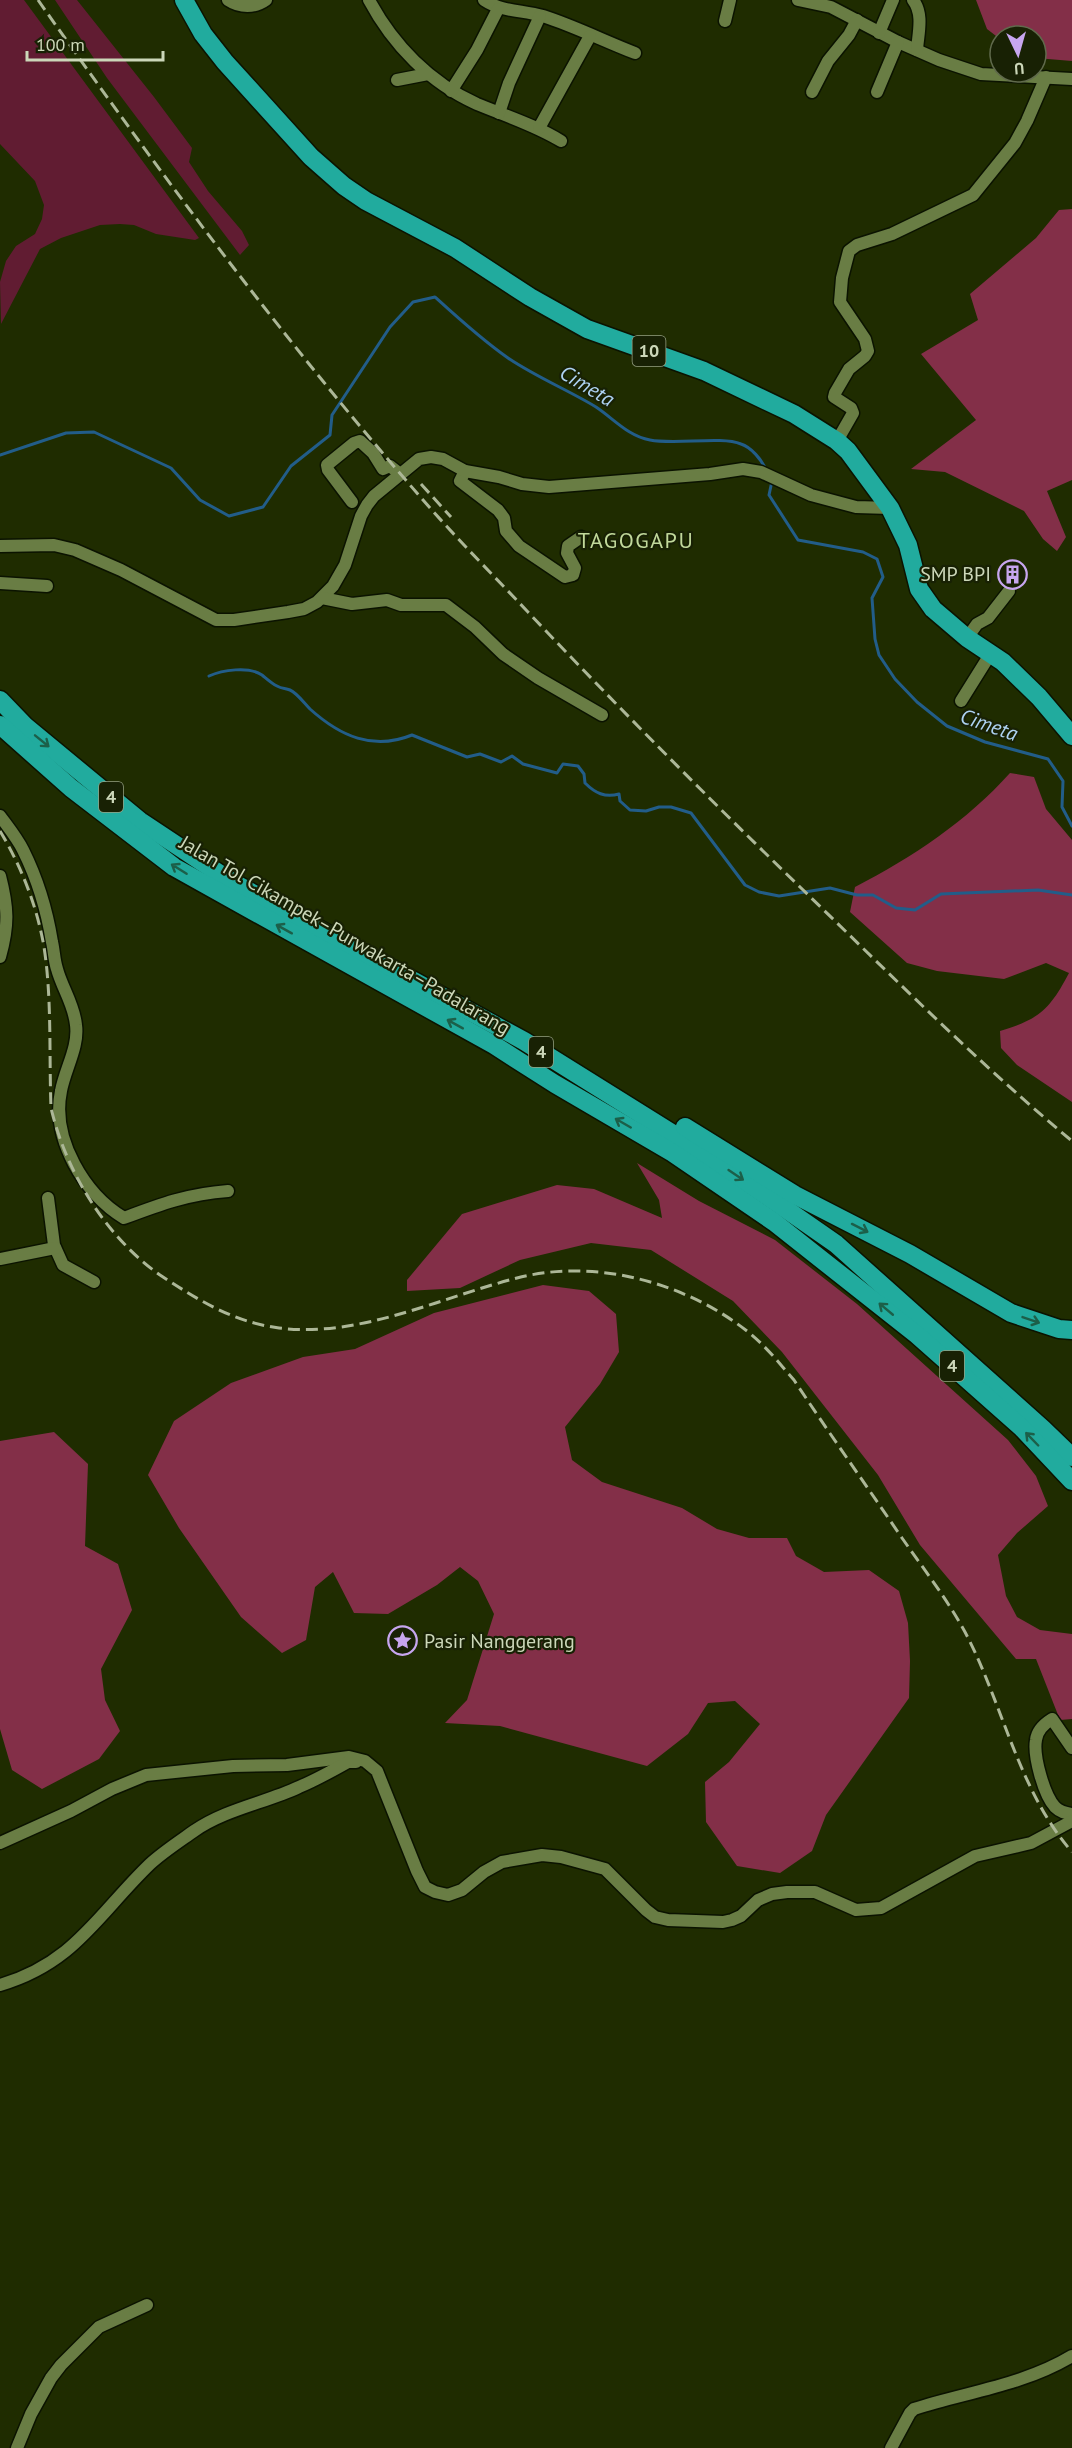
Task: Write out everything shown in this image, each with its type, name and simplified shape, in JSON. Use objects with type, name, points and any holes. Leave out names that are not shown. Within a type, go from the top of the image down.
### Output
[{"type":"highway","name":"10","points":[[184,0],[203,34],[225,62],[311,157],[344,186],[396,218],[455,248],[530,297],[587,329],[723,379],[794,414],[837,441],[848,451],[890,508],[908,545],[916,580],[925,600],[942,619],[991,653],[1039,697],[1072,736]]},
{"type":"highway","name":"Jalan Tol Cikampek–Purwakarta–Padalarang","points":[[0,700],[25,726],[140,821],[232,882],[524,1041],[697,1149],[836,1244],[1072,1457]]},
{"type":"highway","name":"Jalan Tol Cikampek–Purwakarta–Padalarang","points":[[0,725],[71,788],[174,867],[494,1045],[555,1084],[673,1153],[774,1222],[925,1342],[1022,1428],[1072,1481]]},
{"type":"highway","points":[[588,1083],[643,1102],[795,1195],[910,1254],[1011,1313],[1059,1329],[1072,1330]]},
{"type":"street","points":[[228,0],[249,6],[256,6],[266,0]]},
{"type":"street","points":[[369,0],[393,37],[428,74],[451,91],[539,128],[561,141]]},
{"type":"street","points":[[484,0],[498,9],[540,16],[635,53]]},
{"type":"street","points":[[725,21],[730,0]]},
{"type":"street","points":[[798,0],[831,7],[898,42],[981,74],[988,74]]},
{"type":"street","points":[[879,33],[893,0]]},
{"type":"street","points":[[913,0],[917,5],[920,18],[917,50]]},
{"type":"street","points":[[451,91],[477,50],[498,9]]},
{"type":"street","points":[[499,113],[509,83],[540,16]]},
{"type":"street","points":[[812,92],[828,60],[849,35],[857,20]]},
{"type":"street","points":[[539,128],[590,36]]},
{"type":"street","points":[[878,92],[898,42]]},
{"type":"street","points":[[397,80],[428,74]]},
{"type":"street","points":[[1048,77],[1072,79]]},
{"type":"street","points":[[837,441],[853,413],[851,408],[834,397],[835,393],[849,369],[866,356],[868,346],[866,339],[840,302],[840,287],[847,255],[857,245],[892,234],[973,195],[1015,143],[1028,121],[1043,84]]},
{"type":"street","points":[[352,502],[328,470],[327,465],[354,443],[360,441],[383,469],[390,466],[400,474]]},
{"type":"street","points":[[0,546],[54,545],[75,550],[121,570],[216,620],[234,620],[304,609],[322,598],[333,586],[345,565],[361,516],[367,505],[418,459],[443,459],[465,471],[522,484],[549,487],[686,477],[743,469],[761,472],[811,495],[856,507],[890,508]]},
{"type":"street","points":[[465,471],[460,481],[498,510],[504,518],[506,531],[519,546],[565,577],[573,575],[574,568],[567,553],[568,546],[581,537]]},
{"type":"street","points":[[0,584],[47,586]]},
{"type":"street","points":[[967,638],[977,624],[988,618],[1009,591]]},
{"type":"street","points":[[322,598],[352,604],[387,600],[401,606],[446,605],[476,627],[503,654],[602,715]]},
{"type":"street","points":[[961,701],[991,653]]},
{"type":"street","points":[[0,816],[22,849],[33,875],[52,941],[57,969],[76,1018],[77,1029],[73,1055],[64,1078],[59,1112],[65,1143],[79,1170],[96,1197],[110,1210],[124,1218],[171,1199],[200,1193],[228,1191]]},
{"type":"street","points":[[0,876],[7,903],[8,920],[0,957]]},
{"type":"street","points":[[48,1198],[55,1248],[63,1265],[94,1282]]},
{"type":"street","points":[[0,1259],[55,1248]]},
{"type":"street","points":[[1072,1748],[1052,1719],[1041,1727],[1036,1740],[1037,1761],[1048,1794],[1055,1806],[1064,1813],[1072,1814]]},
{"type":"street","points":[[0,1843],[71,1811],[112,1789],[146,1776],[233,1766],[287,1765],[349,1757],[365,1761],[376,1771],[417,1871],[425,1887],[435,1892],[448,1895],[462,1890],[484,1872],[502,1862],[542,1855],[561,1857],[605,1869],[655,1917],[701,1922],[732,1920],[741,1916],[758,1900],[772,1894],[787,1892],[815,1892],[856,1910],[881,1908],[975,1856],[1031,1844],[1072,1821]]},
{"type":"street","points":[[0,1985],[17,1980],[44,1967],[79,1942],[152,1862],[197,1829],[225,1814],[299,1787],[348,1762],[365,1761]]},
{"type":"street","points":[[16,2448],[31,2414],[61,2365],[99,2327],[147,2304]]},
{"type":"street","points":[[891,2448],[914,2409],[1014,2382],[1059,2364],[1072,2356]]},
{"type":"shaded area","points":[[0,0],[24,0],[199,238],[195,240],[156,234],[134,225],[120,224],[100,225],[61,238],[40,249],[1,324],[0,282],[6,261],[16,246],[35,234],[42,219],[44,205],[35,181],[0,144]]},
{"type":"shaded area","points":[[55,0],[77,0],[192,148],[189,162],[208,191],[242,231],[249,245],[240,255],[107,78]]},
{"type":"shaded area","points":[[976,0],[1072,0],[1072,61],[1048,59],[1048,24],[988,24],[987,29]]},
{"type":"shaded area","points":[[1072,209],[1072,480],[1047,491],[1066,537],[1057,551],[1043,539],[1024,511],[945,472],[911,469],[976,420],[921,354],[978,320],[970,294],[1036,238],[1059,210]]},
{"type":"shaded area","points":[[1010,773],[1034,777],[1046,809],[1072,840],[1072,1102],[1017,1065],[1001,1048],[1000,1031],[1025,1022],[1042,1011],[1056,996],[1069,973],[1046,963],[1004,979],[937,971],[907,963],[850,912],[855,887],[938,837],[976,807]]},
{"type":"shaded area","points":[[637,1163],[699,1201],[775,1240],[857,1304],[1008,1440],[1036,1476],[1048,1506],[1017,1533],[998,1555],[1006,1596],[1017,1617],[1040,1630],[1072,1634],[1072,1719],[1060,1720],[1036,1659],[1016,1659],[920,1545],[878,1475],[782,1352],[733,1301],[651,1250],[591,1243],[520,1260],[460,1288],[407,1291],[407,1280],[462,1214],[557,1185],[594,1189],[662,1218],[659,1200]]},
{"type":"shaded area","points":[[543,1285],[589,1291],[616,1314],[619,1352],[600,1384],[565,1427],[572,1460],[602,1482],[682,1508],[717,1529],[749,1538],[787,1538],[796,1556],[824,1572],[869,1570],[899,1591],[908,1623],[909,1698],[826,1815],[812,1851],[780,1873],[737,1866],[706,1822],[705,1782],[729,1762],[760,1724],[735,1701],[708,1703],[688,1734],[647,1766],[500,1726],[445,1723],[467,1700],[494,1614],[478,1581],[460,1567],[437,1585],[388,1614],[354,1613],[333,1572],[315,1587],[306,1640],[282,1653],[241,1617],[179,1528],[148,1475],[174,1421],[231,1383],[303,1357],[355,1349],[434,1313]]},
{"type":"shaded area","points":[[54,1432],[88,1464],[85,1546],[118,1564],[132,1610],[101,1669],[105,1700],[120,1731],[99,1759],[42,1789],[12,1770],[0,1729],[0,1441]]},
{"type":"waterway","name":"Cimeta","points":[[0,455],[66,433],[94,432],[171,468],[200,500],[229,516],[263,507],[291,466],[330,435],[332,415],[390,327],[413,302],[435,297],[508,358],[596,407],[635,435],[660,441],[722,441],[741,444],[756,454],[766,470]]},
{"type":"waterway","name":"Cimeta","points":[[772,481],[769,495],[798,540],[863,552],[877,559],[883,577],[872,598],[875,639],[879,655],[895,679],[917,702],[947,726],[985,742],[1048,759],[1063,781],[1062,807],[1072,826]]},
{"type":"waterway","points":[[209,676],[236,670],[257,672],[280,688],[293,691],[321,719],[333,727],[370,741],[398,740],[412,735],[467,757],[480,754],[501,762],[512,756],[523,764],[557,773],[563,764],[578,766],[589,787],[605,795],[619,794],[620,801],[630,810],[646,811],[659,807],[671,807],[691,813],[745,885],[759,892],[779,896],[830,888],[857,895],[873,895],[896,908],[915,910],[941,894],[1038,890],[1072,895]]},
{"type":"railway","points":[[38,0],[179,196],[277,324],[378,448],[443,522],[628,716],[765,853],[968,1049],[1072,1141]]},
{"type":"railway","points":[[421,484],[451,517]]},
{"type":"railway","points":[[0,831],[27,887],[44,947],[49,1007],[51,1108],[58,1132],[67,1156],[91,1201],[122,1242],[140,1260],[216,1309],[246,1321],[279,1328],[309,1330],[369,1322],[517,1278],[577,1271],[607,1273],[667,1287],[722,1314],[760,1342],[794,1380],[951,1608],[978,1660],[1024,1774],[1053,1828],[1072,1852]]},
{"type":"place","name":"SMP BPI","points":[[1012,574]]},
{"type":"place","name":"Pasir Nanggerang","points":[[403,1641]]},
{"type":"district","name":"TAGOGAPU","points":[[636,540]]}]
